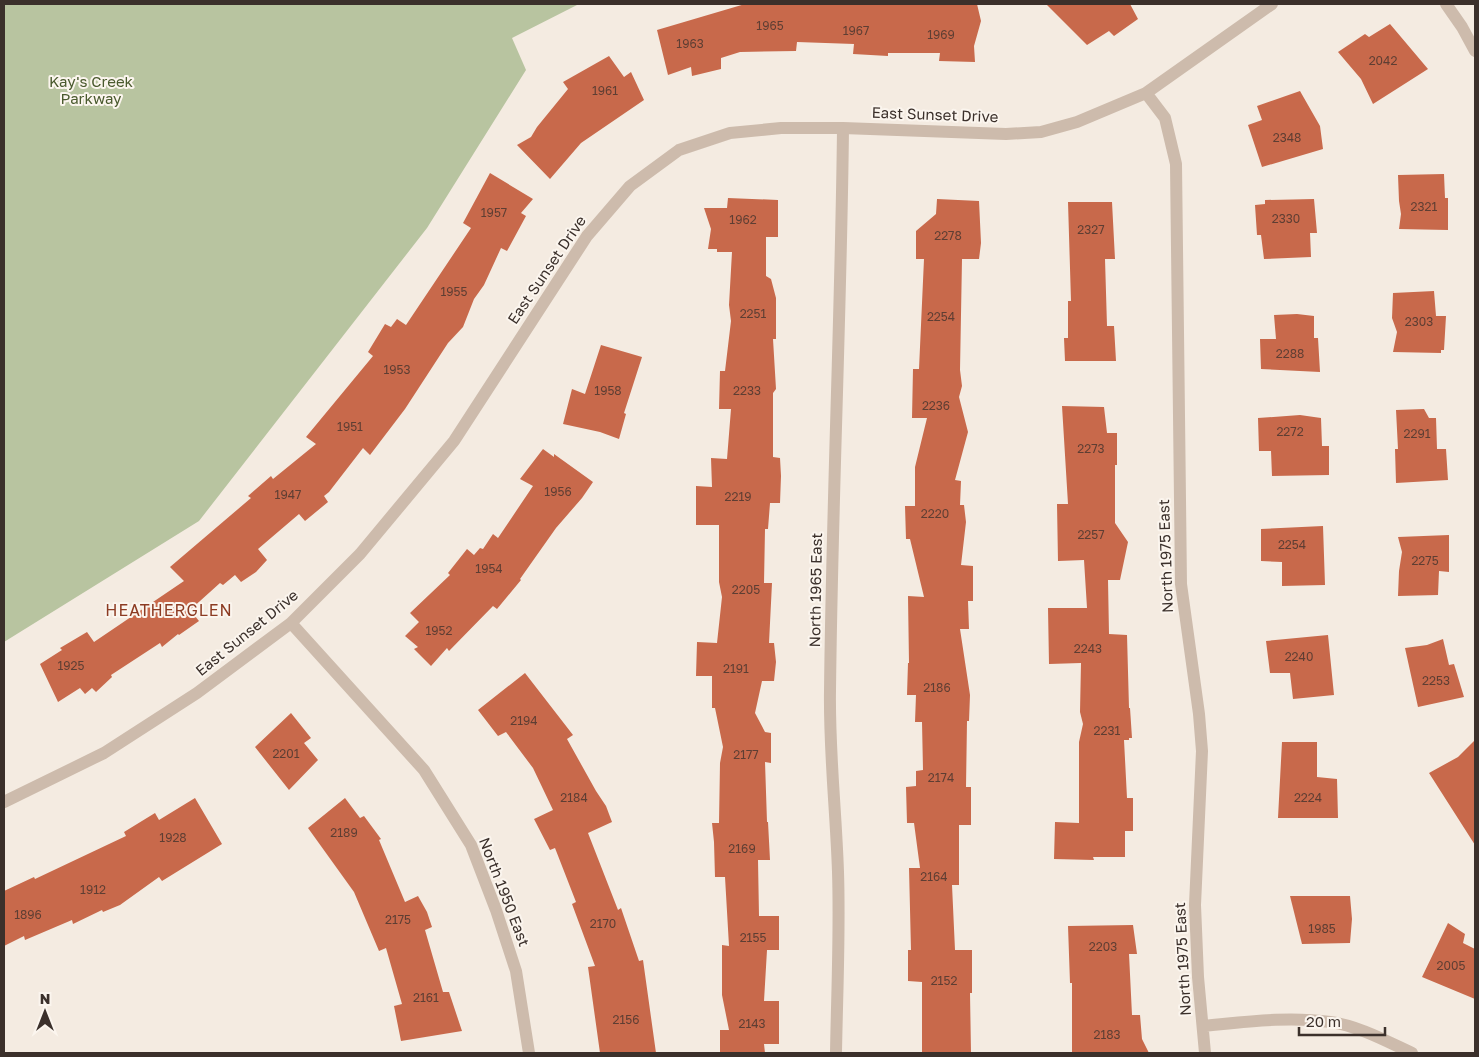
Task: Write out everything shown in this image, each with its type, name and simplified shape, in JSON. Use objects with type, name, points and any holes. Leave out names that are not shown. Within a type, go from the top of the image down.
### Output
[{"type":"street","name":"East Sunset Drive","points":[[4,802],[104,753],[197,693],[291,623],[360,554],[454,441],[587,236],[630,186],[679,150],[730,133],[781,128],[843,128],[1006,134],[1041,132],[1077,122],[1146,92],[1272,4]]},
{"type":"street","points":[[1446,4],[1462,27],[1475,51]]},
{"type":"street","name":"North 1975 East","points":[[1146,92],[1165,118],[1176,164],[1180,584],[1200,714],[1202,751],[1195,905],[1198,977],[1205,1053]]},
{"type":"street","name":"North 1965 East","points":[[836,1053],[838,872],[831,762],[830,694],[836,391],[842,246],[843,128]]},
{"type":"street","name":"North 1950 East","points":[[291,623],[424,770],[471,845],[496,910],[516,971],[529,1053]]},
{"type":"street","points":[[1203,1026],[1287,1019],[1331,1022],[1373,1035],[1412,1053]]},
{"type":"green space","name":"Kay's Creek Parkway","points":[[4,4],[579,4],[512,38],[526,70],[427,228],[199,521],[4,642]]},
{"type":"building","points":[[745,4],[977,4],[981,21],[974,46],[975,62],[939,61],[940,53],[888,53],[888,56],[853,54],[854,44],[797,42],[796,51],[740,52],[721,58],[721,69],[692,76],[691,67],[668,75],[657,30]]},
{"type":"building","points":[[1046,4],[1130,4],[1138,19],[1114,36],[1109,31],[1087,45]]},
{"type":"building","points":[[1390,24],[1428,69],[1373,104],[1361,79],[1338,52],[1365,34],[1369,37]]},
{"type":"building","points":[[609,56],[624,77],[631,72],[644,100],[581,143],[550,179],[517,145],[531,137],[568,89],[563,82]]},
{"type":"building","points":[[1300,91],[1320,126],[1323,149],[1262,167],[1248,125],[1262,120],[1257,106]]},
{"type":"building","points":[[490,173],[533,199],[521,213],[526,216],[507,251],[501,248],[484,285],[474,299],[463,327],[448,343],[405,409],[370,455],[363,448],[324,496],[328,502],[305,521],[299,514],[258,549],[267,560],[256,572],[241,582],[235,575],[223,585],[220,583],[190,610],[199,621],[162,647],[160,643],[111,675],[112,677],[96,692],[92,688],[85,694],[80,688],[58,702],[40,664],[62,650],[60,648],[87,632],[94,642],[184,581],[170,567],[251,498],[248,496],[271,476],[273,479],[316,444],[306,437],[373,356],[368,352],[385,324],[391,327],[397,319],[406,325],[471,228],[463,223]]},
{"type":"building","points":[[1444,174],[1445,198],[1448,198],[1448,230],[1399,229],[1401,214],[1398,175]]},
{"type":"building","points":[[728,198],[778,200],[778,237],[766,237],[766,276],[771,279],[776,298],[776,339],[773,339],[776,389],[773,393],[773,457],[780,458],[781,476],[780,503],[770,503],[768,529],[765,529],[764,583],[772,583],[769,643],[774,643],[776,662],[774,681],[762,681],[755,713],[765,732],[771,733],[771,763],[765,762],[770,860],[758,860],[759,916],[779,916],[779,950],[767,950],[764,1001],[779,1001],[779,1044],[764,1044],[765,1053],[720,1053],[720,1030],[729,1030],[722,995],[722,945],[729,946],[725,877],[715,877],[712,823],[719,823],[720,763],[723,747],[715,708],[712,708],[712,676],[696,676],[697,642],[717,643],[722,597],[719,582],[719,525],[696,525],[696,486],[712,487],[711,458],[727,459],[731,409],[719,409],[720,371],[725,371],[731,321],[729,305],[732,252],[717,252],[717,249],[708,249],[711,229],[704,208],[727,208]]},
{"type":"building","points":[[937,199],[979,201],[981,243],[979,259],[962,259],[960,370],[962,386],[959,397],[968,432],[955,480],[961,481],[960,505],[964,505],[966,522],[961,565],[973,566],[973,601],[968,601],[969,629],[960,629],[970,695],[969,721],[967,721],[966,787],[971,787],[971,825],[959,825],[959,885],[952,885],[955,950],[972,950],[972,993],[970,993],[971,1053],[922,1053],[922,982],[908,981],[908,950],[911,950],[909,868],[920,868],[914,823],[907,823],[906,787],[916,786],[916,771],[923,770],[922,722],[915,722],[916,695],[907,695],[909,663],[908,596],[924,597],[910,539],[906,539],[905,506],[915,506],[915,467],[927,418],[912,418],[913,369],[919,369],[924,259],[916,259],[916,231],[936,214]]},
{"type":"building","points":[[1314,199],[1317,233],[1310,233],[1311,257],[1264,259],[1261,235],[1257,235],[1255,205],[1265,204],[1265,200]]},
{"type":"building","points":[[1068,202],[1112,202],[1115,259],[1105,259],[1107,326],[1114,326],[1116,361],[1065,361],[1064,338],[1068,338],[1068,301],[1071,301]]},
{"type":"building","points":[[1434,291],[1436,316],[1446,316],[1444,350],[1441,350],[1441,353],[1393,352],[1397,332],[1392,318],[1393,293]]},
{"type":"building","points":[[1297,314],[1314,316],[1314,338],[1318,338],[1320,372],[1261,369],[1260,339],[1276,339],[1274,315]]},
{"type":"building","points":[[601,345],[642,357],[624,413],[626,414],[619,439],[600,432],[563,424],[572,389],[585,394]]},
{"type":"building","points":[[1062,406],[1104,407],[1107,433],[1117,433],[1115,523],[1128,542],[1120,580],[1108,580],[1109,634],[1127,635],[1129,708],[1132,738],[1124,740],[1127,798],[1133,798],[1133,831],[1125,831],[1125,857],[1093,857],[1094,860],[1054,859],[1055,822],[1079,823],[1079,742],[1083,724],[1080,712],[1081,663],[1049,664],[1048,608],[1087,608],[1084,560],[1058,561],[1057,504],[1068,504]]},
{"type":"building","points":[[1424,409],[1429,418],[1436,418],[1437,449],[1446,449],[1448,480],[1396,483],[1395,449],[1398,449],[1396,410]]},
{"type":"building","points":[[1300,415],[1321,418],[1322,446],[1329,446],[1329,475],[1272,476],[1271,451],[1259,451],[1258,418]]},
{"type":"building","points":[[543,449],[554,457],[554,454],[593,482],[556,528],[521,580],[497,609],[493,606],[449,651],[447,648],[431,666],[414,649],[418,647],[405,636],[419,622],[410,613],[450,575],[448,573],[467,549],[474,555],[480,548],[483,549],[493,534],[498,538],[533,486],[520,479]]},
{"type":"building","points":[[1323,526],[1325,585],[1282,586],[1282,562],[1261,561],[1261,529]]},
{"type":"building","points":[[1449,535],[1449,572],[1439,571],[1438,595],[1398,596],[1402,552],[1398,537]]},
{"type":"building","points":[[1328,635],[1334,695],[1293,699],[1290,673],[1270,673],[1266,641]]},
{"type":"building","points":[[1443,639],[1449,665],[1454,664],[1464,697],[1418,707],[1405,648],[1427,645]]},
{"type":"building","points":[[525,673],[573,735],[567,739],[606,806],[612,822],[588,833],[618,910],[621,908],[639,961],[643,960],[656,1053],[600,1053],[588,967],[595,966],[572,904],[576,902],[555,848],[550,850],[534,819],[553,810],[533,768],[506,732],[498,736],[478,710]]},
{"type":"building","points":[[291,713],[311,738],[304,743],[318,760],[289,790],[255,747]]},
{"type":"building","points":[[1475,740],[1475,845],[1429,773],[1458,757]]},
{"type":"building","points":[[1282,742],[1317,742],[1317,777],[1337,779],[1338,818],[1278,818]]},
{"type":"building","points":[[195,798],[222,844],[162,881],[159,877],[120,905],[103,912],[102,910],[73,924],[72,920],[25,940],[24,936],[4,946],[4,891],[34,877],[35,879],[126,836],[124,832],[155,813],[159,820]]},
{"type":"building","points":[[345,798],[360,818],[364,816],[381,839],[379,840],[405,902],[418,896],[427,912],[432,927],[425,930],[443,992],[449,992],[462,1031],[401,1041],[394,1006],[402,1004],[386,948],[379,951],[354,892],[308,828]]},
{"type":"building","points":[[1290,896],[1350,896],[1352,919],[1350,943],[1302,944]]},
{"type":"building","points":[[1448,923],[1465,934],[1463,943],[1475,949],[1475,999],[1422,977]]},
{"type":"building","points":[[1133,925],[1137,954],[1129,954],[1132,1015],[1140,1015],[1142,1039],[1149,1053],[1072,1053],[1072,983],[1070,983],[1068,926]]},
{"type":"district","name":"HEATHERGLEN","points":[[169,610]]}]
